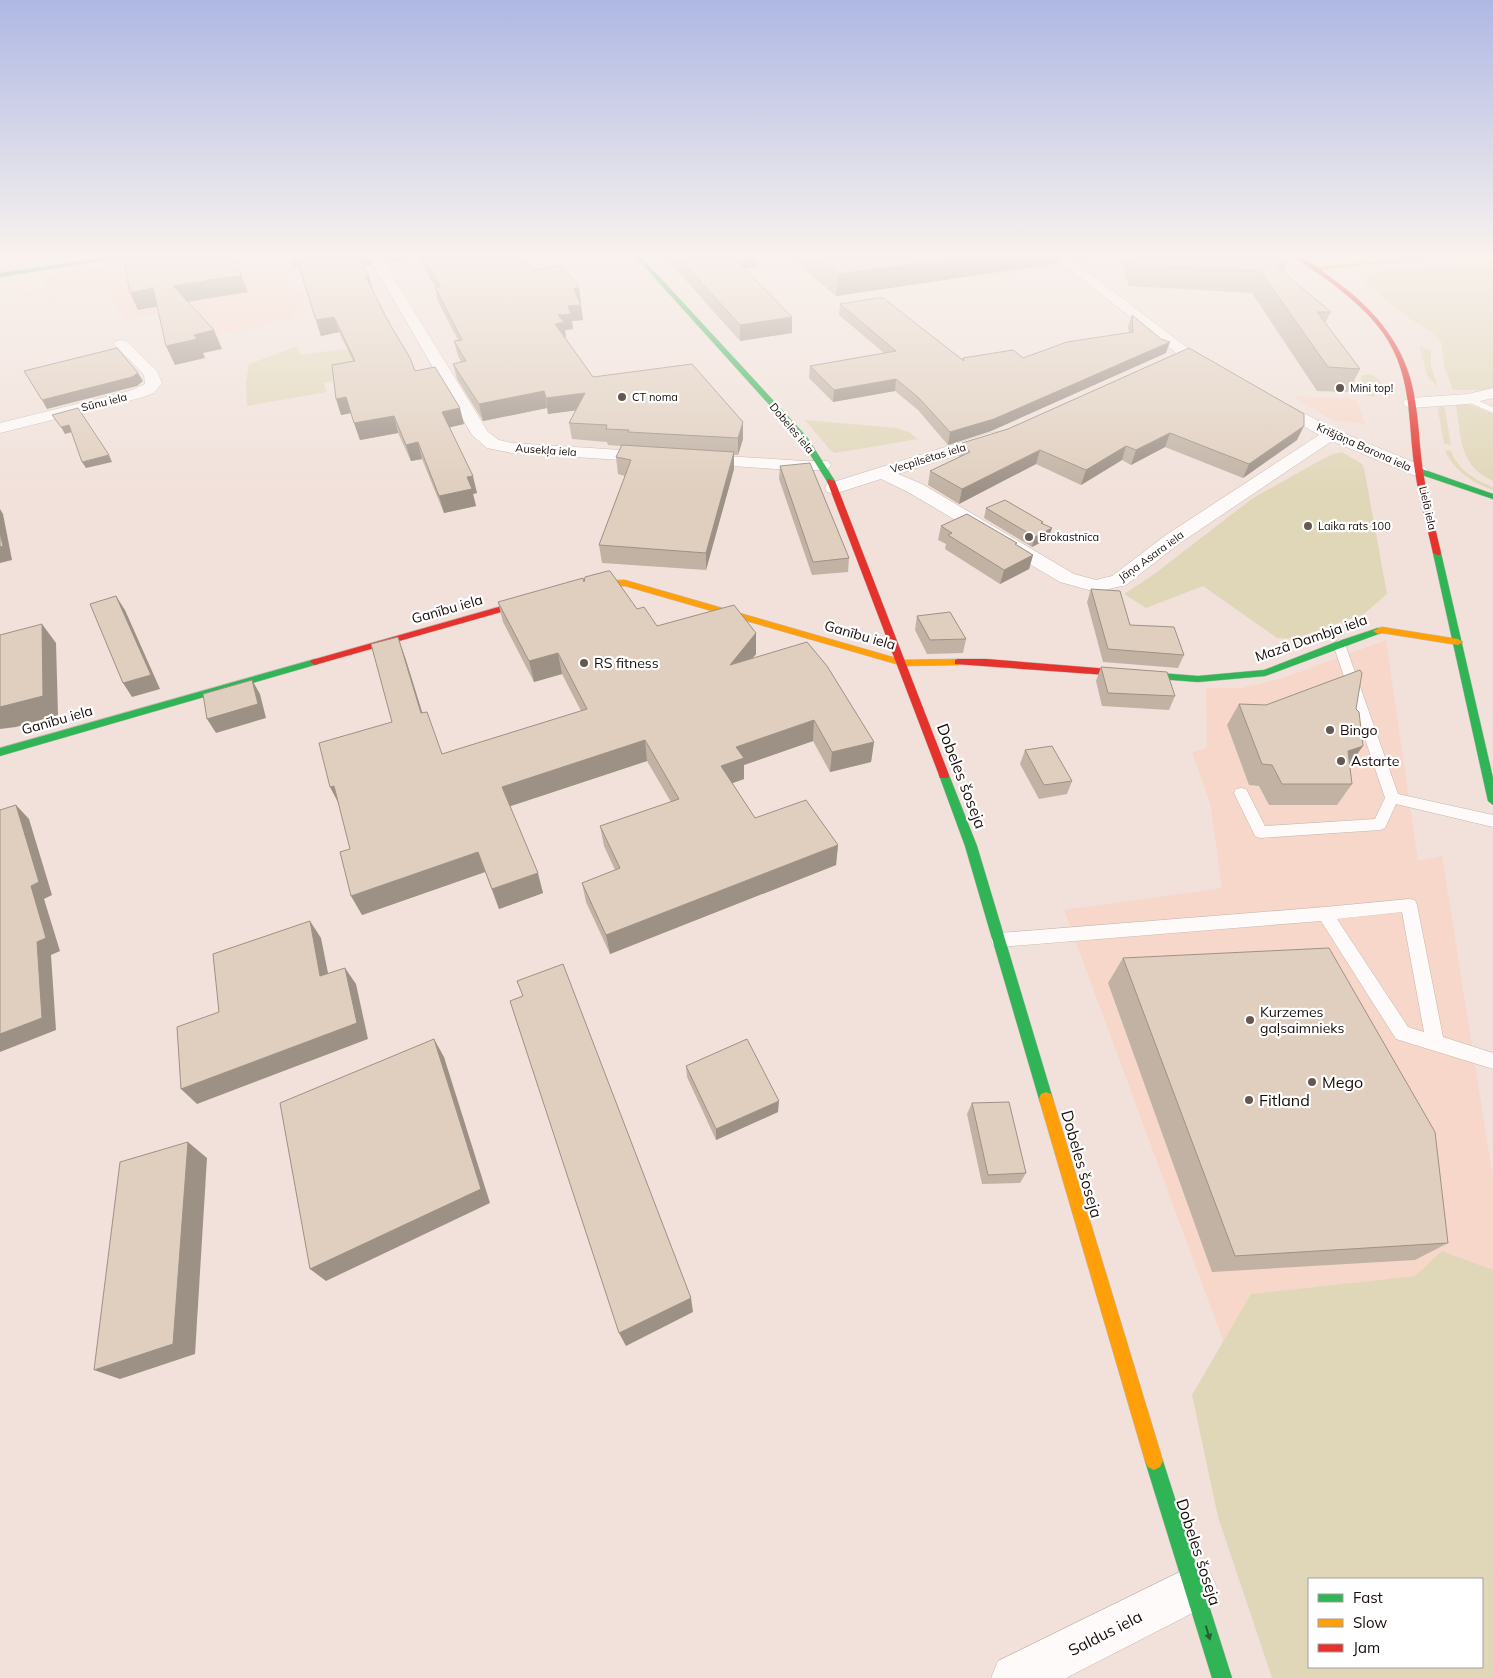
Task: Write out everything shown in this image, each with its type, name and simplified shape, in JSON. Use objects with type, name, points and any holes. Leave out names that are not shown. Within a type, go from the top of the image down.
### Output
[{"type":"street","name":"Ausekļa iela","points":[[422,335],[468,415],[487,440],[500,446],[804,466],[822,465]]},
{"type":"street","name":"Dobeles iela","points":[[709,335],[804,439],[822,465],[834,488],[903,663]]},
{"type":"street","points":[[1162,335],[1185,353],[1227,376]]},
{"type":"street","name":"Lielā iela","points":[[1385,335],[1399,355],[1408,382],[1420,471],[1493,801]]},
{"type":"street","name":"Sūnu iela","points":[[0,428],[134,395],[153,387],[154,382],[151,374],[121,344]]},
{"type":"street","points":[[1168,361],[1185,353]]},
{"type":"street","points":[[1408,382],[1464,399]]},
{"type":"street","name":"Krišjāņa Barona iela","points":[[1258,393],[1330,434],[1420,471]]},
{"type":"street","points":[[1411,403],[1464,399],[1493,393]]},
{"type":"street","name":"Vecpilsētas iela","points":[[834,488],[1007,433]]},
{"type":"street","name":"Jāņa Asara iela","points":[[882,473],[915,488],[1068,578],[1096,586],[1119,581],[1173,538],[1330,434]]},
{"type":"street","points":[[1420,471],[1493,497]]},
{"type":"street","name":"Ganību iela","points":[[574,589],[593,584],[624,582],[903,663]]},
{"type":"street","name":"Ganību iela","points":[[0,752],[545,597]]},
{"type":"street","name":"Mazā Dambja iela","points":[[903,663],[986,662],[1198,679],[1265,673],[1338,644],[1382,630],[1458,642]]},
{"type":"street","name":"Dobeles šoseja","points":[[903,663],[971,846],[1161,1486],[1222,1678]]},
{"type":"street","name":"Saldus iela","points":[[1015,1678],[1194,1588]]},
{"type":"lane","points":[[1464,399],[1493,410]]},
{"type":"lane","points":[[1241,793],[1260,832],[1380,824],[1392,798],[1338,644]]},
{"type":"lane","points":[[1392,798],[1493,821]]},
{"type":"lane","points":[[999,940],[1325,914],[1409,905],[1435,1044]]},
{"type":"lane","points":[[1325,914],[1402,1033],[1493,1061]]},
{"type":"shaded area","points":[[1435,335],[1493,335],[1493,387],[1482,390],[1453,390],[1445,369],[1441,342]]},
{"type":"shaded area","points":[[297,346],[301,355],[343,349],[348,350],[352,359],[364,357],[354,377],[324,383],[327,392],[247,406],[246,382],[249,364]]},
{"type":"shaded area","points":[[1419,346],[1431,350],[1431,366],[1438,387],[1428,377]]},
{"type":"shaded area","points":[[1371,374],[1384,386],[1373,387],[1375,397],[1367,396],[1361,381],[1362,375]]},
{"type":"shaded area","points":[[1292,396],[1356,399],[1365,424],[1332,420]]},
{"type":"shaded area","points":[[1456,404],[1470,405],[1493,414],[1493,481],[1482,475],[1468,459],[1461,439]]},
{"type":"shaded area","points":[[1444,405],[1451,445],[1444,444],[1438,410]]},
{"type":"shaded area","points":[[805,420],[897,428],[909,432],[918,439],[835,453],[831,451]]},
{"type":"shaded area","points":[[1445,450],[1451,451],[1458,464],[1468,474],[1493,487],[1493,490],[1478,484],[1458,470]]},
{"type":"shaded area","points":[[1342,452],[1362,464],[1364,468],[1387,594],[1364,614],[1294,639],[1277,638],[1203,586],[1146,608],[1124,594],[1153,575],[1253,498],[1330,455]]},
{"type":"shaded area","points":[[1386,640],[1418,861],[1442,856],[1493,1178],[1493,1275],[1224,1343],[1064,910],[1222,888],[1210,803],[1192,752],[1207,748],[1206,688],[1242,688],[1283,678]]},
{"type":"shaded area","points":[[1442,1251],[1493,1270],[1493,1678],[1272,1678],[1218,1517],[1192,1395],[1251,1294],[1415,1276]]},
{"type":"building","points":[[164,335],[194,335],[197,339],[166,346]]},
{"type":"building","points":[[343,335],[397,335],[410,358],[415,371],[435,367],[460,408],[442,412],[473,476],[467,477],[472,489],[439,496],[418,442],[406,445],[394,416],[354,423],[346,397],[336,399],[332,365],[355,361]]},
{"type":"building","points":[[460,335],[563,335],[593,377],[692,364],[743,422],[738,438],[628,432],[629,430],[606,429],[607,425],[569,423],[585,393],[546,398],[544,391],[479,404],[453,364],[466,361],[454,341],[462,340]]},
{"type":"building","points":[[877,335],[931,335],[964,361],[963,358],[1013,350],[1023,358],[1067,342],[1111,335],[1157,335],[1170,342],[994,419],[950,432],[919,398],[896,379],[834,390],[810,366],[896,351]]},
{"type":"building","points":[[1306,335],[1335,335],[1360,369],[1328,367]]},
{"type":"building","points":[[117,348],[138,373],[132,377],[42,400],[24,371]]},
{"type":"building","points":[[1189,348],[1304,414],[1304,426],[1249,464],[1170,433],[1136,450],[1126,446],[1086,470],[1040,450],[962,489],[930,471],[970,452],[962,443],[1008,429]]},
{"type":"building","points":[[78,408],[109,455],[82,462],[69,425],[61,427],[52,415]]},
{"type":"building","points":[[622,445],[734,452],[706,553],[599,545],[631,460],[616,457]]},
{"type":"building","points":[[810,463],[849,558],[813,562],[780,466]]},
{"type":"building","points":[[1005,500],[1052,528],[1035,537],[986,508]]},
{"type":"building","points":[[967,514],[1017,543],[1015,544],[1033,555],[1004,570],[948,535],[952,533],[941,526]]},
{"type":"building","points":[[0,532],[3,546],[0,547]]},
{"type":"building","points":[[610,571],[637,609],[644,607],[657,626],[734,605],[756,633],[730,665],[807,642],[827,666],[874,742],[832,752],[814,720],[736,747],[744,758],[721,766],[755,818],[806,800],[838,845],[606,935],[582,883],[620,868],[600,826],[679,799],[645,740],[502,787],[538,873],[492,889],[478,852],[351,896],[340,852],[350,849],[334,786],[330,787],[319,743],[392,722],[371,644],[398,637],[421,713],[427,712],[442,754],[587,709],[558,653],[529,661],[498,602],[583,578],[584,582],[585,577]]},
{"type":"building","points":[[1091,589],[1120,591],[1130,625],[1174,627],[1184,655],[1108,649]]},
{"type":"building","points":[[116,596],[151,675],[123,683],[90,604]]},
{"type":"building","points":[[950,612],[966,639],[930,640],[917,616]]},
{"type":"building","points":[[42,624],[43,696],[0,707],[0,635]]},
{"type":"building","points":[[1101,667],[1167,672],[1175,696],[1108,693]]},
{"type":"building","points":[[1360,670],[1362,673],[1356,709],[1359,712],[1363,746],[1348,751],[1352,784],[1282,784],[1272,765],[1262,764],[1239,704],[1266,705]]},
{"type":"building","points":[[252,680],[258,704],[207,719],[203,694]]},
{"type":"building","points":[[1052,746],[1072,781],[1044,785],[1025,750]]},
{"type":"building","points":[[16,805],[39,882],[31,886],[46,938],[37,942],[42,1018],[0,1034],[0,810]]},
{"type":"building","points":[[310,921],[320,976],[345,968],[357,1023],[181,1089],[177,1027],[219,1012],[213,954]]},
{"type":"building","points":[[1329,948],[1435,1132],[1448,1243],[1235,1256],[1123,958]]},
{"type":"building","points":[[563,964],[691,1298],[619,1333],[510,1001],[523,996],[517,981]]},
{"type":"building","points":[[434,1039],[481,1189],[310,1269],[280,1103]]},
{"type":"building","points":[[747,1039],[779,1101],[716,1129],[686,1066]]},
{"type":"building","points":[[1009,1102],[1026,1173],[988,1175],[972,1103]]},
{"type":"building","points":[[188,1142],[173,1344],[94,1370],[120,1162]]},
{"type":"traffic: fast","points":[[709,335],[804,439],[831,481]]},
{"type":"traffic: fast","points":[[1419,471],[1493,497]]},
{"type":"traffic: fast","points":[[1437,553],[1493,801]]},
{"type":"traffic: fast","points":[[1121,673],[1198,679],[1265,673],[1378,631]]},
{"type":"traffic: fast","points":[[0,752],[315,662]]},
{"type":"traffic: fast","points":[[944,775],[971,846],[1046,1099]]},
{"type":"traffic: fast","points":[[1154,1461],[1222,1678]]},
{"type":"traffic: slow","points":[[581,587],[593,584],[625,583],[903,663],[958,662]]},
{"type":"traffic: slow","points":[[1378,631],[1382,630],[1458,642]]},
{"type":"traffic: slow","points":[[1046,1099],[1154,1461]]},
{"type":"traffic: jam","points":[[1387,335],[1399,354],[1408,382],[1419,471],[1437,553]]},
{"type":"traffic: jam","points":[[831,481],[944,775]]},
{"type":"traffic: jam","points":[[315,662],[537,599]]},
{"type":"traffic: jam","points":[[958,662],[986,662],[1121,673]]},
{"type":"place","name":"Mini top!","points":[[1340,388]]},
{"type":"place","name":"CT noma","points":[[622,397]]},
{"type":"place","name":"Laika rats 100","points":[[1308,526]]},
{"type":"place","name":"Brokastnīca","points":[[1029,537]]},
{"type":"place","name":"RS fitness","points":[[584,663]]},
{"type":"place","name":"Bingo","points":[[1330,730]]},
{"type":"place","name":"Astarte","points":[[1341,761]]},
{"type":"place","name":"Kurzemes gaļsaimnieks","points":[[1250,1020]]},
{"type":"place","name":"Mego","points":[[1312,1082]]},
{"type":"place","name":"Fitland","points":[[1249,1100]]}]
